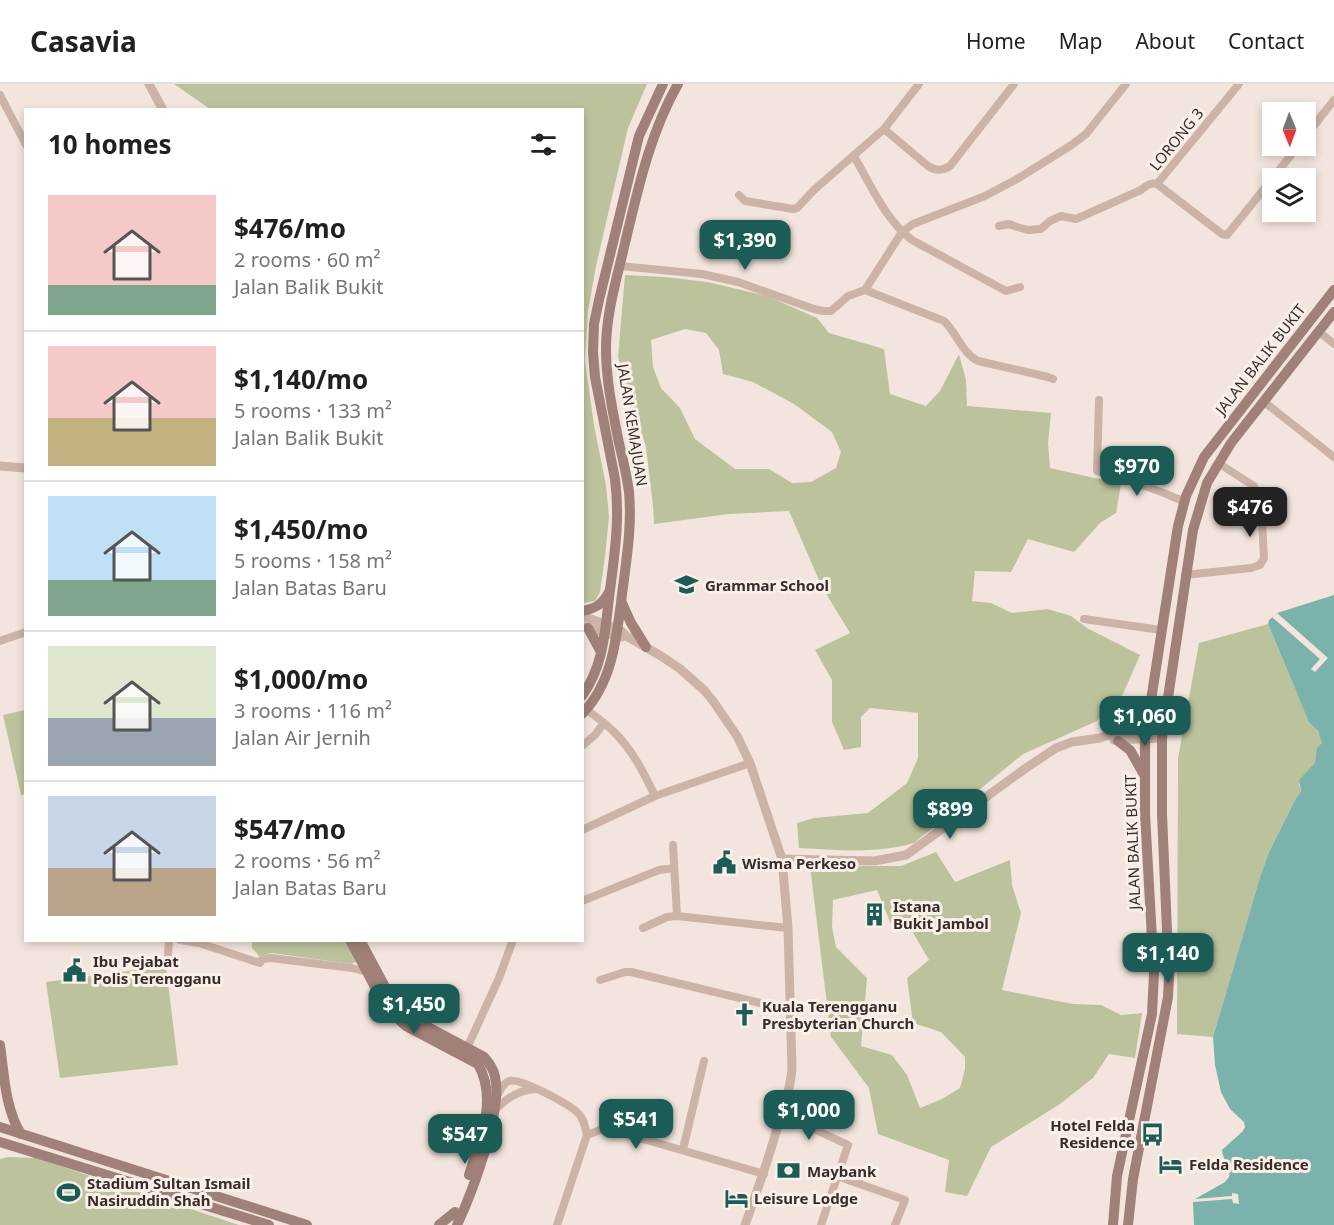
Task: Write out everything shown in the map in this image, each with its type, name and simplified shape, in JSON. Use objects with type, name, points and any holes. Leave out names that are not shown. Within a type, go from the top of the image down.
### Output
[{"type":"main road","name":"JALAN KEMAJUAN","points":[[584,693],[592,681],[602,652],[618,528],[617,493],[595,377],[594,324],[639,136],[663,84]]},
{"type":"main road","name":"JALAN KEMAJUAN","points":[[584,712],[602,686],[621,634],[621,600],[631,515],[629,491],[608,378],[606,351],[608,317],[640,181],[656,130],[678,84]]},
{"type":"main road","name":"JALAN BALIK BUKIT","points":[[1113,1225],[1117,1176],[1152,1014],[1154,974],[1144,814],[1145,735],[1178,526],[1185,502],[1204,457],[1334,290]]},
{"type":"main road","name":"JALAN BALIK BUKIT","points":[[1128,1225],[1136,1160],[1168,997],[1162,814],[1163,734],[1193,530],[1207,483],[1231,442],[1334,312]]},
{"type":"main road","points":[[584,613],[605,601],[609,592]]},
{"type":"main road","points":[[621,600],[631,623],[646,647]]},
{"type":"main road","points":[[585,627],[602,652]]},
{"type":"main road","points":[[1118,741],[1130,750],[1144,776]]},
{"type":"main road","points":[[351,942],[384,1004],[393,1014],[406,1026],[478,1064],[484,1074],[487,1088],[484,1128],[461,1199],[448,1225]]},
{"type":"main road","points":[[361,942],[397,1006],[411,1018],[484,1057],[491,1065],[495,1075],[496,1099],[485,1150],[457,1225]]},
{"type":"main road","points":[[0,1045],[10,1107],[21,1134]]},
{"type":"main road","points":[[0,1127],[307,1225]]},
{"type":"main road","points":[[0,1142],[269,1225]]},
{"type":"main road","points":[[0,1150],[16,1146]]},
{"type":"main road","points":[[439,1225],[455,1212]]},
{"type":"street","points":[[149,84],[162,108]]},
{"type":"street","points":[[739,195],[745,201],[793,210],[797,208],[814,189],[884,129],[919,84]]},
{"type":"street","points":[[884,129],[928,166],[933,169],[946,169],[1014,84]]},
{"type":"street","points":[[620,266],[702,274],[738,282],[823,312],[831,310],[848,297],[865,290],[902,232],[913,224],[985,196],[1070,146],[1086,134],[1126,84]]},
{"type":"street","name":"LORONG 3","points":[[1157,184],[1239,84]]},
{"type":"street","points":[[0,94],[24,142]]},
{"type":"street","points":[[1316,123],[1334,100]]},
{"type":"street","points":[[854,156],[887,214],[902,232],[925,248],[1006,291],[1020,287]]},
{"type":"street","points":[[1281,168],[1291,156]]},
{"type":"street","points":[[999,226],[1009,224],[1028,230],[1041,229],[1060,216],[1076,219],[1153,183],[1222,234],[1227,235],[1262,191]]},
{"type":"street","points":[[865,290],[944,321],[969,354],[978,362],[1053,380]]},
{"type":"street","points":[[1318,331],[1334,344]]},
{"type":"street","points":[[1099,400],[1097,471],[1152,488],[1185,502]]},
{"type":"street","points":[[1263,401],[1334,457]]},
{"type":"street","points":[[1185,575],[1251,568],[1260,565],[1264,558],[1261,502],[1254,486],[1218,463]]},
{"type":"street","points":[[0,466],[24,468]]},
{"type":"street","points":[[584,615],[606,629]]},
{"type":"street","points":[[1084,619],[1161,630]]},
{"type":"street","points":[[585,627],[606,629],[646,647],[679,668],[708,696],[732,728],[750,763],[782,859],[788,928],[792,1069],[789,1088],[764,1174],[745,1225]]},
{"type":"street","points":[[0,641],[24,633]]},
{"type":"street","points":[[584,712],[604,723],[625,744],[641,768],[655,796]]},
{"type":"street","points":[[584,745],[604,723]]},
{"type":"street","points":[[782,859],[874,861],[906,855],[1056,748],[1117,732],[1163,734]]},
{"type":"street","points":[[1100,738],[1118,741],[1145,735]]},
{"type":"street","points":[[584,829],[655,796],[750,763]]},
{"type":"street","points":[[673,845],[677,916]]},
{"type":"street","points":[[584,899],[659,870],[674,868]]},
{"type":"street","points":[[643,928],[667,917],[677,916],[788,928]]},
{"type":"street","points":[[168,955],[169,942]]},
{"type":"street","points":[[193,942],[260,963],[262,959],[271,957],[367,972]]},
{"type":"street","points":[[468,1048],[512,942]]},
{"type":"street","points":[[600,980],[631,972],[790,1010]]},
{"type":"street","points":[[682,1149],[704,1061]]},
{"type":"street","points":[[496,1099],[505,1083],[522,1082],[576,1110],[582,1117],[587,1135],[557,1225]]},
{"type":"street","points":[[494,1111],[517,1093],[526,1089],[537,1089]]},
{"type":"street","points":[[782,1114],[848,1145],[820,1225]]},
{"type":"street","points":[[587,1135],[605,1128],[764,1174]]},
{"type":"street","points":[[837,1176],[904,1200],[896,1225]]},
{"type":"green space","points":[[174,84],[647,84],[628,128],[588,311],[585,361],[594,425],[606,485],[609,517],[600,592],[595,601],[584,603],[584,108],[209,108]]},
{"type":"green space","points":[[625,275],[707,282],[767,296],[817,318],[829,333],[884,349],[890,394],[926,406],[940,391],[959,354],[966,380],[967,406],[1051,413],[1048,443],[1050,468],[1121,484],[1116,513],[1100,523],[1074,552],[1028,539],[1011,572],[975,571],[972,601],[991,603],[1012,613],[1048,609],[1071,616],[1087,628],[1140,655],[1123,694],[1097,721],[1023,754],[914,843],[872,850],[799,848],[797,823],[814,818],[868,813],[907,783],[918,758],[918,713],[870,708],[861,717],[861,747],[844,750],[832,722],[832,680],[815,650],[850,633],[822,587],[789,511],[729,514],[654,524],[646,447],[618,357]],"holes":[[[685,329],[706,333],[719,350],[723,374],[753,382],[794,404],[832,432],[841,452],[836,468],[811,482],[792,483],[769,469],[735,469],[695,439],[680,408],[661,388],[653,367],[651,340]]]},
{"type":"green space","points":[[1268,624],[1296,691],[1322,743],[1317,751],[1315,763],[1299,784],[1301,791],[1269,852],[1213,1037],[1177,1034],[1178,758],[1199,643]]},
{"type":"green space","points":[[24,710],[24,794],[21,795],[3,715]]},
{"type":"green space","points":[[936,852],[955,882],[1010,860],[1012,885],[1021,913],[1002,990],[1073,1004],[1101,1005],[1121,1015],[1142,1013],[1135,1058],[1109,1054],[1093,1078],[1060,1104],[991,1147],[967,1196],[945,1192],[949,1160],[878,1134],[869,1088],[831,1037],[810,866],[901,866]],"holes":[[[877,890],[891,924],[905,919],[929,960],[907,978],[913,1023],[941,1032],[965,1057],[965,1069],[960,1088],[920,1108],[907,1075],[892,1055],[861,1046],[867,978],[836,947],[832,927],[833,900]]]},
{"type":"green space","points":[[252,942],[347,942],[358,961],[351,964],[272,953],[259,956],[252,948]]},
{"type":"green space","points":[[166,966],[178,1065],[60,1078],[46,982]]},
{"type":"green space","name":"Stadium Sultan Ismail Nasiruddin Shah","points":[[36,1158],[239,1225],[0,1225],[0,1159]]},
{"type":"water","points":[[1334,595],[1334,1225],[1194,1225],[1193,1202],[1225,1182],[1229,1177],[1222,1150],[1245,1127],[1244,1122],[1230,1109],[1221,1092],[1215,1065],[1213,1037],[1269,852],[1301,791],[1299,780],[1315,763],[1317,748],[1322,743],[1318,731],[1309,722],[1268,624],[1277,613]]},
{"type":"pier","points":[[1277,613],[1328,658],[1315,672],[1311,669],[1320,659],[1272,617]]},
{"type":"pier","points":[[1232,1193],[1238,1194],[1239,1204],[1233,1203],[1232,1199],[1193,1202],[1195,1199],[1232,1196]]},
{"type":"place","name":"Grammar School","points":[[687,585]]},
{"type":"place","name":"Wisma Perkeso","points":[[724,863]]},
{"type":"place","name":"Istana Bukit Jambol","points":[[875,915]]},
{"type":"place","name":"Ibu Pejabat Polis Terengganu","points":[[75,970]]},
{"type":"place","name":"Kuala Terengganu Presbyterian Church","points":[[744,1015]]},
{"type":"place","name":"Hotel Felda Residence","points":[[1153,1134]]},
{"type":"place","name":"Felda Residence","points":[[1171,1164]]},
{"type":"place","name":"Maybank","points":[[789,1171]]},
{"type":"place","name":"Stadium Sultan Ismail Nasiruddin Shah","points":[[69,1192]]},
{"type":"place","name":"Leisure Lodge","points":[[736,1198]]}]
